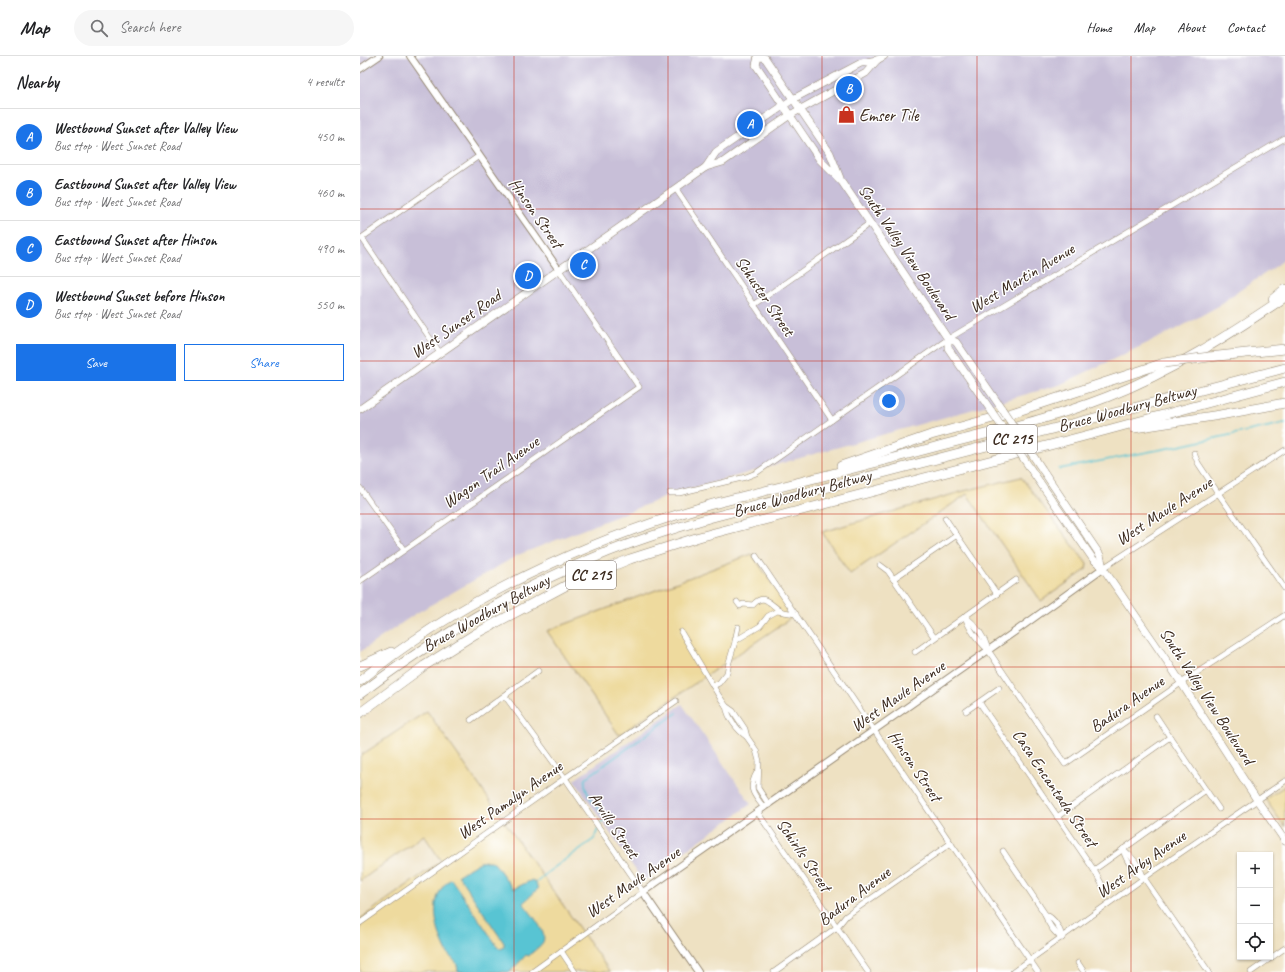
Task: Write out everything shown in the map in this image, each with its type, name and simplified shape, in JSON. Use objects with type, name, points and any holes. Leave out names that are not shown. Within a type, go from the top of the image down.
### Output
[{"type":"highway","points":[[1206,354],[1285,289]]},
{"type":"highway","points":[[1206,354],[1285,297]]},
{"type":"highway","points":[[791,485],[905,443],[1029,407],[1164,363],[1206,354],[1285,349]]},
{"type":"highway","name":"CC 215","points":[[360,681],[416,640],[449,618],[490,594],[517,580],[615,536],[709,505],[791,485],[1060,413],[1107,397],[1174,366],[1206,354]]},
{"type":"highway","name":"Bruce Woodbury Beltway","points":[[360,694],[400,664],[432,643],[510,597],[598,556],[642,540],[710,518],[1285,368]]},
{"type":"highway","name":"Bruce Woodbury Beltway","points":[[360,714],[424,666],[475,634],[567,585],[630,559],[699,537],[1096,434],[1285,382]]},
{"type":"highway","points":[[1096,434],[1220,415],[1285,403]]},
{"type":"highway","points":[[360,666],[416,640]]},
{"type":"main road","name":"South Valley View Boulevard","points":[[842,182],[830,153],[765,58],[757,56],[756,65],[783,106],[820,160],[842,182],[948,339],[948,348],[1093,559],[1103,568],[1285,841]]},
{"type":"main road","name":"West Sunset Road","points":[[706,167],[716,152],[793,99],[861,63],[877,60],[884,56]]},
{"type":"main road","name":"West Sunset Road","points":[[360,409],[706,167],[723,162],[790,115],[866,73],[877,60]]},
{"type":"main road","name":"South Valley View Boulevard","points":[[948,339],[956,342],[1002,409],[1100,554],[1103,568]]},
{"type":"street","points":[[360,69],[379,56]]},
{"type":"street","name":"Hinson Street","points":[[410,56],[639,387]]},
{"type":"street","name":"West Martin Avenue","points":[[670,493],[678,493],[746,477],[756,473],[948,339],[1285,138]]},
{"type":"street","points":[[440,353],[361,239],[479,156]]},
{"type":"street","name":"Schuster Street","points":[[676,189],[832,420]]},
{"type":"street","points":[[754,305],[870,223]]},
{"type":"street","name":"Wagon Trail Avenue","points":[[360,581],[639,387]]},
{"type":"street","name":"West Maule Avenue","points":[[532,972],[1103,568],[1285,450]]},
{"type":"street","points":[[1194,453],[1198,463],[1218,493],[1285,589]]},
{"type":"street","points":[[360,488],[404,550]]},
{"type":"street","points":[[945,518],[997,594]]},
{"type":"street","points":[[894,579],[957,535]]},
{"type":"street","name":"Hinson Street","points":[[756,556],[1038,972]]},
{"type":"street","points":[[880,565],[885,568],[894,579],[934,637]]},
{"type":"street","points":[[915,652],[1016,580]]},
{"type":"street","points":[[737,602],[740,606],[743,604],[753,605],[758,600],[764,599],[775,608],[796,614]]},
{"type":"street","points":[[735,642],[760,626],[765,619],[774,612],[782,611]]},
{"type":"street","name":"Badura Avenue","points":[[988,650],[1065,764],[1181,683],[1285,614]]},
{"type":"street","points":[[965,616],[968,625],[980,642],[988,650]]},
{"type":"street","points":[[713,686],[719,683],[727,673],[730,655],[735,642],[738,627]]},
{"type":"street","points":[[681,632],[726,706],[732,720],[740,732],[747,737],[755,748],[758,756],[758,788],[766,807]]},
{"type":"street","points":[[471,720],[538,671]]},
{"type":"street","points":[[966,711],[999,688]]},
{"type":"street","name":"Arville Street","points":[[505,696],[565,778],[698,972]]},
{"type":"street","name":"West Pamalyn Avenue","points":[[360,923],[676,701]]},
{"type":"street","name":"Casa Encantada Street","points":[[979,702],[1094,870],[1106,890]]},
{"type":"street","points":[[1156,716],[1219,809]]},
{"type":"street","points":[[1057,817],[1170,737]]},
{"type":"street","name":"West Arby Avenue","points":[[1013,972],[1144,878],[1285,781]]},
{"type":"street","points":[[1094,870],[1206,790]]},
{"type":"street","name":"Schirlls Street","points":[[758,813],[868,972]]},
{"type":"street","name":"Badura Avenue","points":[[774,972],[837,927],[846,916],[951,843]]},
{"type":"street","points":[[1123,849],[1126,860],[1137,874],[1144,878],[1209,972]]},
{"type":"street","points":[[1003,851],[1046,914],[1051,916],[1061,931],[1062,938]]},
{"type":"street","points":[[1251,972],[1285,948]]},
{"type":"street","points":[[561,951],[575,972]]},
{"type":"street","points":[[1078,963],[1084,972]]},
{"type":"shaded area","points":[[360,56],[1285,56],[1285,259],[1227,299],[1224,303],[1177,329],[1059,385],[676,493],[518,555],[415,614],[360,652]]},
{"type":"shaded area","points":[[682,704],[751,804],[643,881],[574,780]]},
{"type":"sand","points":[[1021,477],[1087,564],[1086,570],[1041,601],[967,494],[850,574],[822,532],[964,491]]},
{"type":"sand","points":[[752,554],[794,616],[619,735],[547,631]]},
{"type":"sand","points":[[427,711],[610,972],[360,972],[360,919],[441,861],[424,835],[360,881],[360,756]]},
{"type":"sand","points":[[1285,786],[1285,827],[1265,799]]},
{"type":"water","points":[[491,861],[495,864],[513,889],[532,880],[536,883],[538,889],[523,903],[540,927],[544,938],[543,942],[529,956],[526,955],[510,972],[458,972],[456,963],[448,954],[440,935],[436,915],[438,895],[443,886],[451,879],[498,947],[501,949],[504,947],[504,943],[458,875],[480,862]]},
{"type":"waterway","points":[[1059,469],[1179,446],[1285,423]]},
{"type":"waterway","points":[[600,825],[602,821],[606,819],[588,793],[585,783],[586,778],[677,713]]},
{"type":"waterway","points":[[536,883],[548,872],[594,839],[598,829]]},
{"type":"place","name":"Eastbound Sunset after Valley View","points":[[849,89]]},
{"type":"place","name":"Emser Tile","points":[[846,115]]},
{"type":"place","name":"Westbound Sunset after Valley View","points":[[750,124]]},
{"type":"place","name":"Eastbound Sunset after Hinson","points":[[583,265]]},
{"type":"place","name":"Westbound Sunset before Hinson","points":[[528,276]]}]
